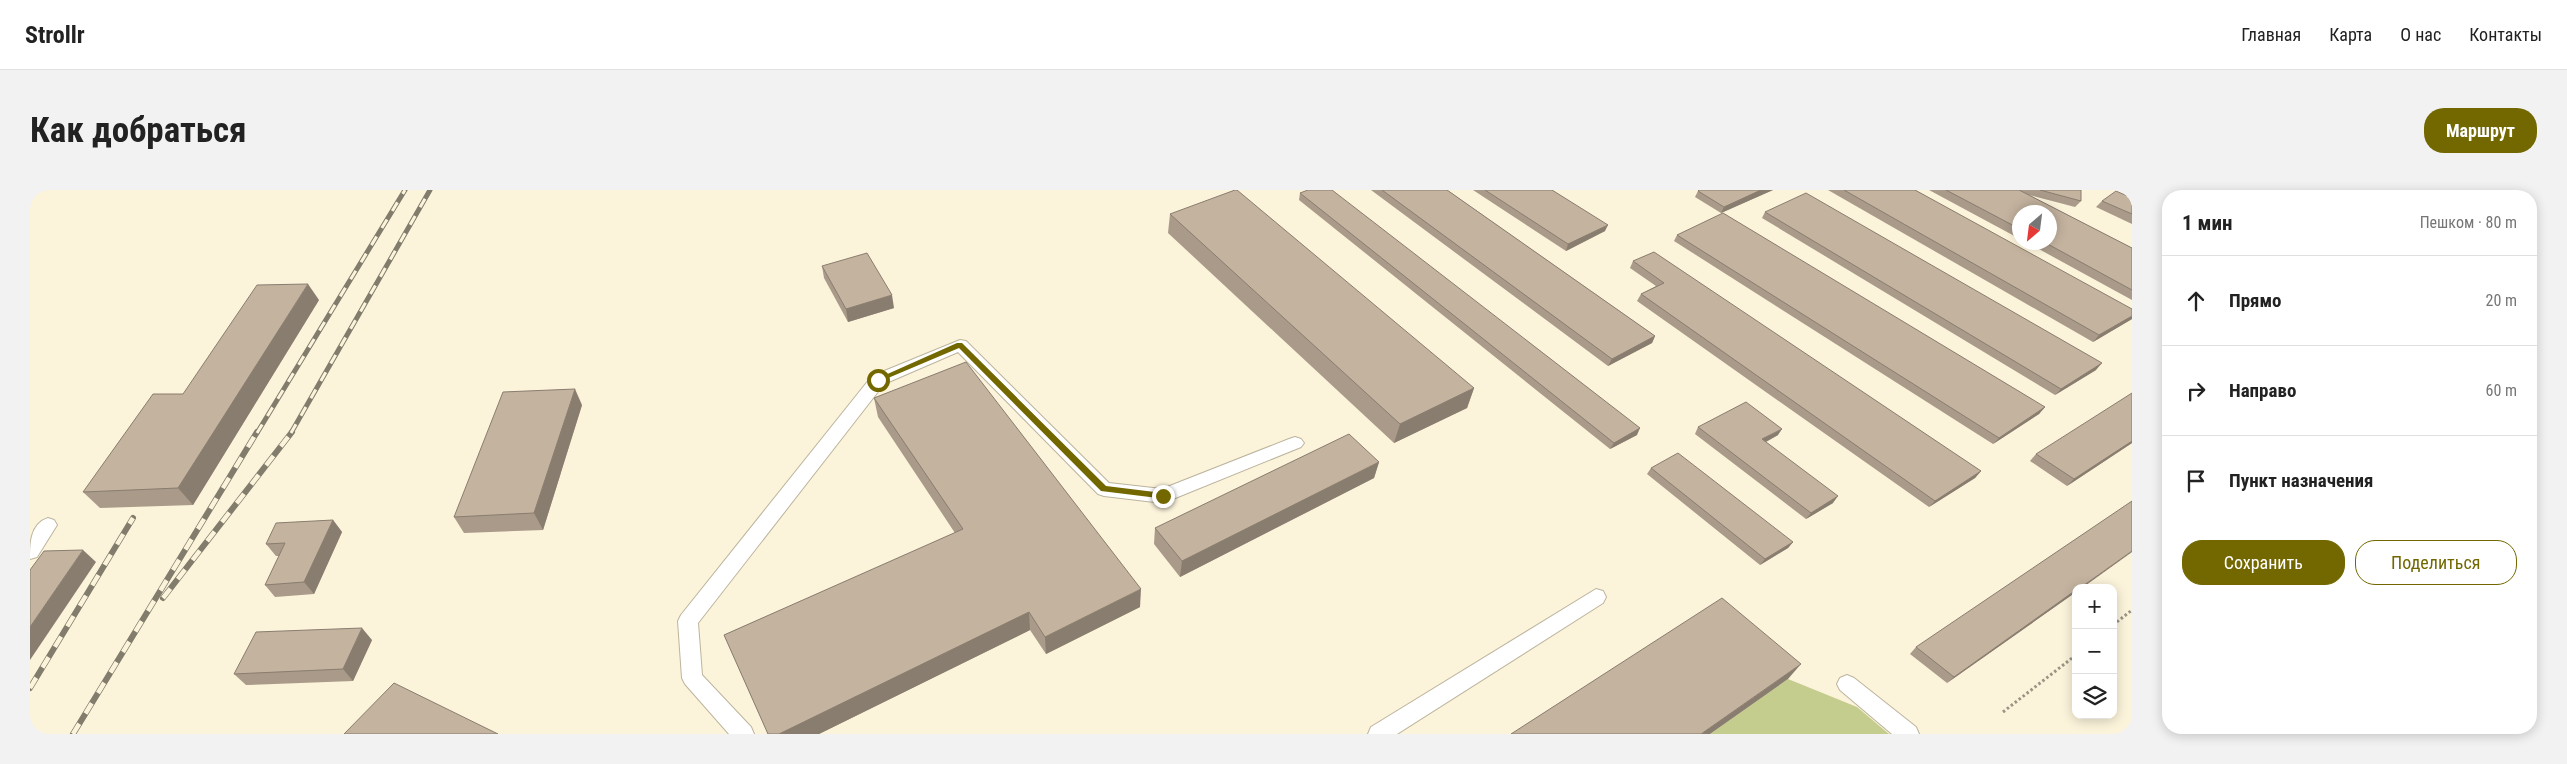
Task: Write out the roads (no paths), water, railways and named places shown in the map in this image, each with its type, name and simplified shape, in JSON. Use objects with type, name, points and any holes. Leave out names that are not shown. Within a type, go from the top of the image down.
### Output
[{"type":"lane","points":[[742,734],[692,678],[688,621],[878,380],[960,345],[1104,489],[1163,496],[1296,443]]},
{"type":"lane","points":[[30,552],[48,525]]},
{"type":"lane","points":[[1379,734],[1596,597]]},
{"type":"lane","points":[[1847,684],[1908,734]]},
{"type":"railway","points":[[257,433],[405,190]]},
{"type":"railway","points":[[291,433],[430,190]]},
{"type":"railway","points":[[73,734],[257,432]]},
{"type":"railway","points":[[163,598],[292,432]]},
{"type":"railway","points":[[30,688],[133,518]]}]
